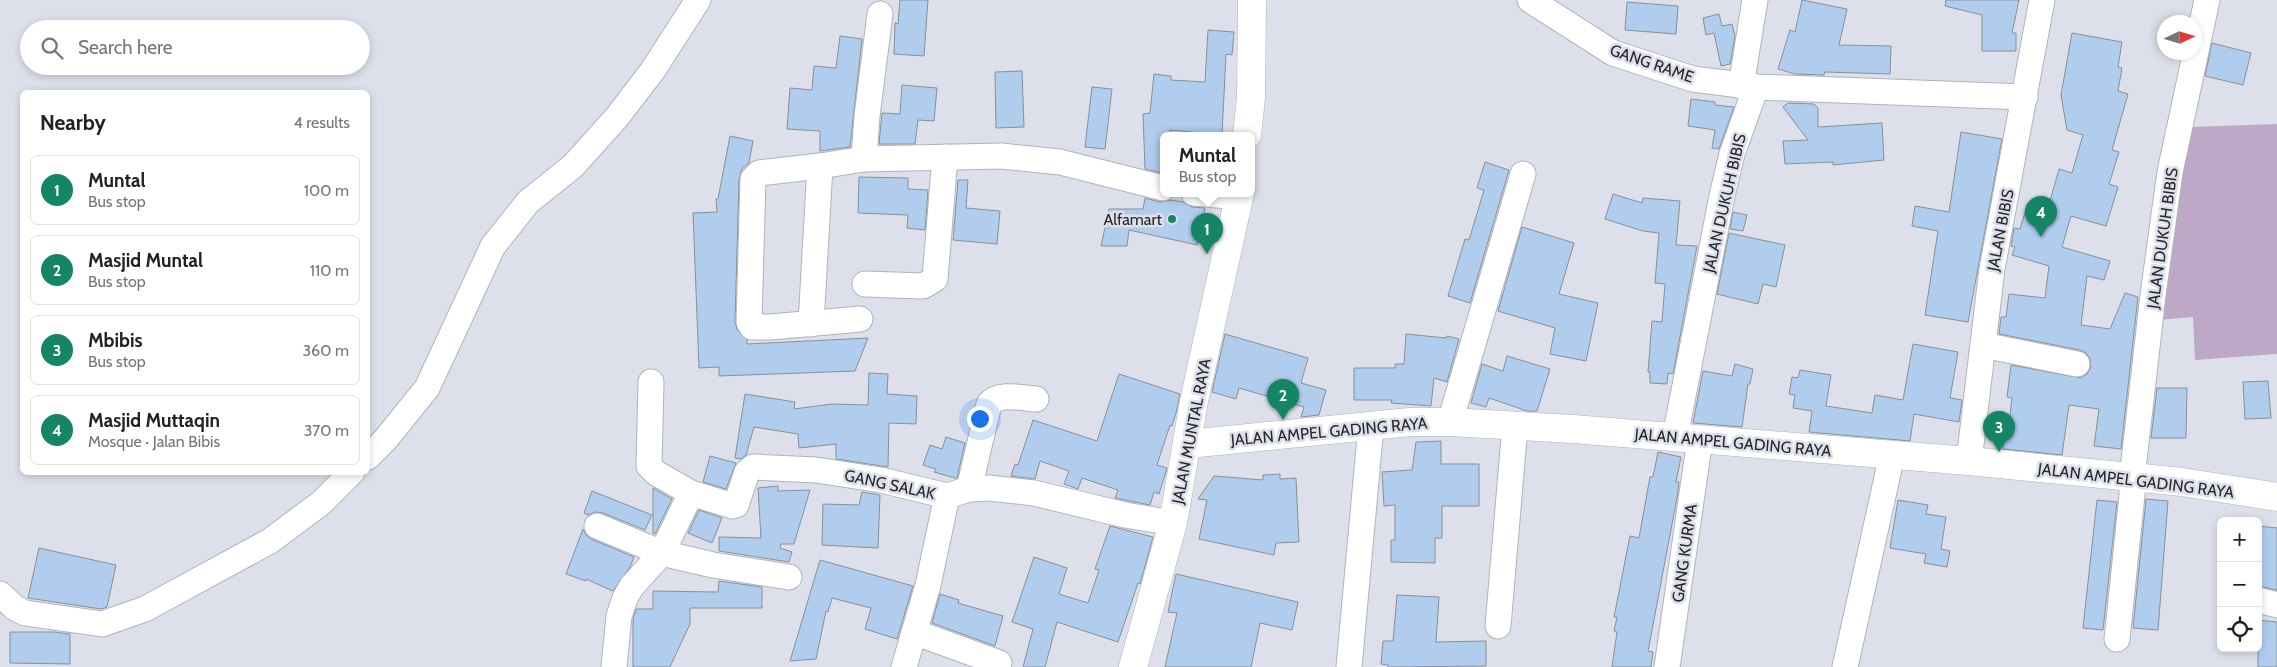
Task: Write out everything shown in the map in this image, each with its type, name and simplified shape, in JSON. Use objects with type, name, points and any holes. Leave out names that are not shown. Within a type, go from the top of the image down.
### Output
[{"type":"main road","points":[[1247,132],[1251,98],[1252,0]]},
{"type":"main road","name":"JALAN MUNTAL RAYA","points":[[1133,667],[1173,523],[1194,401],[1240,197]]},
{"type":"main road","name":"JALAN AMPEL GADING RAYA","points":[[1188,444],[1410,422],[1450,422],[1688,438],[1969,461],[2182,482],[2277,497]]},
{"type":"street","points":[[370,455],[385,440],[427,388],[493,246],[528,202],[574,166],[617,117],[653,70],[698,0]]},
{"type":"street","name":"GANG RAME","points":[[1530,0],[1612,53],[1693,79],[1749,86]]},
{"type":"street","name":"JALAN DUKUH BIBIS","points":[[1688,438],[1722,196],[1749,86],[1755,0]]},
{"type":"street","name":"JALAN BIBIS","points":[[1969,461],[1992,269],[2042,0]]},
{"type":"street","name":"JALAN DUKUH BIBIS","points":[[2117,639],[2132,495],[2132,478],[2153,296],[2170,172],[2207,0]]},
{"type":"street","points":[[864,159],[867,116],[880,14]]},
{"type":"street","points":[[1749,86],[2025,96]]},
{"type":"street","points":[[860,319],[752,327],[749,322],[753,179],[759,173],[864,159],[1001,156],[1060,162],[1160,187]]},
{"type":"street","points":[[865,284],[923,286],[935,279],[945,157]]},
{"type":"street","points":[[811,324],[820,166]]},
{"type":"street","points":[[1450,422],[1524,174]]},
{"type":"street","points":[[1983,346],[2077,364]]},
{"type":"street","points":[[614,667],[619,616],[625,598],[632,586],[662,553],[691,494],[656,473],[649,466],[651,382]]},
{"type":"street","points":[[904,667],[958,492],[989,404],[993,399],[1001,397],[1036,399]]},
{"type":"street","points":[[1349,667],[1371,426]]},
{"type":"street","points":[[1498,626],[1515,426]]},
{"type":"street","name":"GANG KURMA","points":[[1667,667],[1688,438]]},
{"type":"street","points":[[1845,667],[1892,455]]},
{"type":"street","name":"GANG SALAK","points":[[691,494],[733,506],[736,505],[746,472],[753,468],[816,470],[958,492],[988,488],[1034,493],[1125,515],[1173,523]]},
{"type":"street","points":[[0,594],[15,608],[25,613],[102,624],[165,599],[188,584],[270,541],[322,503],[349,475]]},
{"type":"street","points":[[597,526],[662,553],[713,565],[789,577]]},
{"type":"street","points":[[2262,601],[2277,605]]},
{"type":"street","points":[[914,632],[1000,662]]},
{"type":"shaded area","points":[[2277,124],[2277,354],[2195,360],[2193,317],[2159,320],[2190,127]]},
{"type":"building","points":[[900,0],[928,0],[924,56],[894,54],[895,23],[898,24]]},
{"type":"building","points":[[1802,0],[1847,9],[1839,45],[1891,46],[1890,74],[1825,72],[1824,75],[1795,74],[1778,69],[1790,30],[1795,32]]},
{"type":"building","points":[[1946,0],[2019,0],[2012,33],[2016,33],[2016,51],[1982,51],[1982,15],[1945,6]]},
{"type":"building","points":[[1627,2],[1678,6],[1676,34],[1625,30]]},
{"type":"building","points":[[1719,14],[1722,26],[1732,24],[1735,36],[1730,64],[1721,66],[1714,33],[1706,35],[1703,18]]},
{"type":"building","points":[[1208,30],[1234,32],[1232,55],[1226,54],[1222,132],[1170,130],[1170,132],[1160,132],[1160,172],[1145,169],[1143,114],[1150,113],[1154,74],[1171,76],[1171,80],[1205,82]]},
{"type":"building","points":[[2072,33],[2122,42],[2118,67],[2122,68],[2118,91],[2128,94],[2112,150],[2119,152],[2109,184],[2118,187],[2106,226],[2071,216],[2062,247],[2110,261],[2104,280],[2087,276],[2081,325],[2110,329],[2125,293],[2138,297],[2121,449],[2094,446],[2099,409],[2069,405],[2062,455],[2003,449],[2005,431],[2008,431],[2012,398],[2007,397],[2011,365],[2081,378],[2087,374],[2091,367],[2090,359],[2086,353],[2080,350],[1999,334],[2001,317],[2006,317],[2009,294],[2045,298],[2049,266],[2012,255],[2015,247],[2011,246],[2014,228],[2020,229],[2027,206],[2047,212],[2059,169],[2072,173],[2083,135],[2067,130],[2061,95]]},
{"type":"building","points":[[840,36],[862,39],[850,147],[820,151],[820,131],[787,129],[790,88],[812,90],[814,66],[836,68]]},
{"type":"building","points":[[2212,43],[2251,53],[2243,85],[2205,76]]},
{"type":"building","points":[[1022,71],[1024,127],[996,128],[995,72]]},
{"type":"building","points":[[902,85],[937,88],[934,121],[918,120],[915,144],[879,144],[882,113],[900,114]]},
{"type":"building","points":[[1092,87],[1112,89],[1105,149],[1085,147]]},
{"type":"building","points":[[1691,99],[1715,102],[1715,105],[1734,107],[1719,149],[1712,148],[1715,130],[1688,126]]},
{"type":"building","points":[[1788,103],[1814,104],[1818,108],[1818,127],[1882,123],[1884,160],[1833,165],[1833,162],[1785,164],[1783,141],[1808,140],[1783,107]]},
{"type":"building","points":[[1961,132],[2002,139],[1968,322],[1925,315],[1938,231],[1912,226],[1915,206],[1949,212]]},
{"type":"building","points":[[730,136],[753,141],[749,163],[742,169],[739,179],[735,322],[737,329],[747,340],[747,344],[868,338],[855,371],[719,376],[719,367],[699,368],[693,213],[717,212],[716,199],[718,199]]},
{"type":"building","points":[[1485,162],[1509,170],[1470,303],[1448,296],[1465,239],[1469,240],[1484,190],[1477,188]]},
{"type":"building","points":[[859,177],[908,178],[908,189],[928,190],[925,230],[907,228],[908,215],[858,213]]},
{"type":"building","points":[[958,180],[968,180],[966,208],[1000,211],[997,244],[953,240]]},
{"type":"building","points":[[1613,194],[1642,203],[1643,198],[1680,201],[1676,245],[1697,246],[1673,374],[1668,373],[1667,384],[1650,383],[1650,372],[1648,372],[1652,321],[1662,322],[1665,284],[1655,283],[1659,233],[1643,231],[1605,219]]},
{"type":"building","name":"Alfamart","points":[[1145,198],[1160,202],[1171,200],[1183,202],[1192,207],[1205,208],[1197,245],[1129,230],[1127,246],[1101,246],[1109,209],[1143,209]]},
{"type":"building","points":[[1733,212],[1747,215],[1743,231],[1730,229]]},
{"type":"building","points":[[1522,227],[1574,243],[1559,294],[1598,303],[1586,361],[1550,354],[1555,328],[1498,311]]},
{"type":"building","points":[[1729,233],[1785,245],[1776,287],[1763,284],[1758,304],[1717,294]]},
{"type":"building","points":[[1225,334],[1308,358],[1301,383],[1326,390],[1319,415],[1301,417],[1304,407],[1239,388],[1236,399],[1212,392]]},
{"type":"building","points":[[1406,334],[1446,338],[1447,336],[1459,339],[1447,382],[1434,378],[1431,406],[1391,403],[1392,400],[1354,400],[1354,368],[1395,368],[1395,364],[1404,364]]},
{"type":"building","points":[[1913,344],[1958,352],[1950,398],[1962,400],[1959,422],[1914,414],[1910,441],[1809,432],[1812,411],[1793,408],[1795,395],[1789,394],[1792,377],[1798,378],[1800,370],[1831,375],[1826,406],[1872,413],[1875,395],[1903,400]]},
{"type":"building","points":[[1507,356],[1550,369],[1537,411],[1527,411],[1489,398],[1486,407],[1471,403],[1482,364],[1503,371]]},
{"type":"building","points":[[1735,364],[1753,369],[1750,384],[1748,384],[1742,427],[1693,423],[1703,371],[1732,376]]},
{"type":"building","points":[[869,373],[888,374],[887,394],[917,396],[916,424],[889,423],[888,467],[836,459],[836,444],[799,448],[798,434],[754,427],[746,455],[741,459],[735,458],[745,394],[795,402],[794,409],[832,404],[868,405]]},
{"type":"building","points":[[1119,374],[1180,394],[1172,426],[1170,425],[1157,465],[1167,468],[1159,494],[1154,492],[1150,505],[1115,498],[1118,490],[1082,478],[1078,489],[1064,484],[1069,471],[1040,461],[1035,479],[1011,476],[1015,464],[1018,465],[1033,420],[1097,441]]},
{"type":"building","points":[[2268,381],[2271,418],[2245,419],[2243,382]]},
{"type":"building","points":[[2157,388],[2187,388],[2186,438],[2151,438]]},
{"type":"building","points":[[946,437],[965,443],[957,478],[934,472],[936,469],[923,465],[930,445],[942,449]]},
{"type":"building","points":[[1441,441],[1441,464],[1479,464],[1479,506],[1442,506],[1442,538],[1435,538],[1435,563],[1391,562],[1391,540],[1395,540],[1395,505],[1384,506],[1382,472],[1412,470],[1416,442]]},
{"type":"building","points":[[1658,452],[1681,457],[1676,482],[1679,482],[1677,498],[1648,651],[1653,652],[1651,667],[1612,667],[1617,632],[1614,631],[1617,617],[1614,617],[1630,536],[1639,538],[1650,477],[1653,477]]},
{"type":"building","points":[[710,456],[736,463],[726,489],[703,482]]},
{"type":"building","points":[[1280,474],[1280,479],[1296,478],[1299,542],[1276,543],[1274,555],[1199,539],[1207,500],[1198,499],[1214,476],[1263,480],[1263,475]]},
{"type":"building","points":[[778,486],[778,491],[810,490],[794,544],[781,544],[780,548],[792,552],[789,562],[719,551],[719,537],[761,538],[758,488]]},
{"type":"building","points":[[653,488],[672,499],[655,534],[653,533]]},
{"type":"building","points":[[592,491],[652,515],[645,530],[603,513],[595,512],[588,515],[584,513]]},
{"type":"building","points":[[862,492],[880,495],[878,548],[822,545],[823,504],[859,505]]},
{"type":"building","points":[[2146,499],[2168,501],[2158,630],[2133,628]]},
{"type":"building","points":[[1898,500],[1928,505],[1926,514],[1946,517],[1941,549],[1950,551],[1947,567],[1924,563],[1926,554],[1890,548]]},
{"type":"building","points":[[2097,500],[2117,502],[2103,630],[2083,628]]},
{"type":"building","points":[[699,510],[722,518],[712,543],[688,533]]},
{"type":"building","points":[[1110,526],[1153,537],[1140,584],[1138,583],[1118,642],[1057,622],[1045,667],[1023,667],[1033,629],[1012,622],[1034,557],[1067,568],[1059,594],[1088,603],[1099,570],[1095,569]]},
{"type":"building","points":[[2262,526],[2277,528],[2277,590],[2262,587]]},
{"type":"building","points":[[583,529],[591,539],[634,557],[630,567],[613,591],[586,579],[586,581],[566,574]]},
{"type":"building","points":[[39,548],[116,565],[107,607],[101,609],[28,598]]},
{"type":"building","points":[[820,560],[913,586],[897,639],[865,629],[871,608],[832,598],[828,612],[826,611],[816,659],[790,661]]},
{"type":"building","points":[[1176,574],[1298,602],[1292,630],[1260,623],[1251,667],[1165,667],[1177,613],[1168,612]]},
{"type":"building","points":[[719,581],[762,587],[762,608],[690,608],[690,624],[670,667],[633,667],[633,619],[636,609],[653,609],[653,591],[718,592]]},
{"type":"building","points":[[940,594],[959,600],[958,603],[1003,616],[995,646],[932,623]]},
{"type":"building","points":[[1397,595],[1439,597],[1436,642],[1486,641],[1486,666],[1388,667],[1388,665],[1381,664],[1383,641],[1393,641]]},
{"type":"building","points":[[2262,620],[2277,622],[2277,667],[2258,667],[2258,652],[2262,652]]},
{"type":"building","points":[[10,632],[70,634],[70,664],[10,663]]},
{"type":"place","name":"Alfamart","points":[[1172,219]]},
{"type":"place","name":"Masjid Muttaqin","points":[[2041,237]]},
{"type":"place","name":"Muntal","points":[[1207,254]]},
{"type":"place","name":"Masjid Muntal","points":[[1283,420]]},
{"type":"place","name":"Mbibis","points":[[1999,452]]}]
